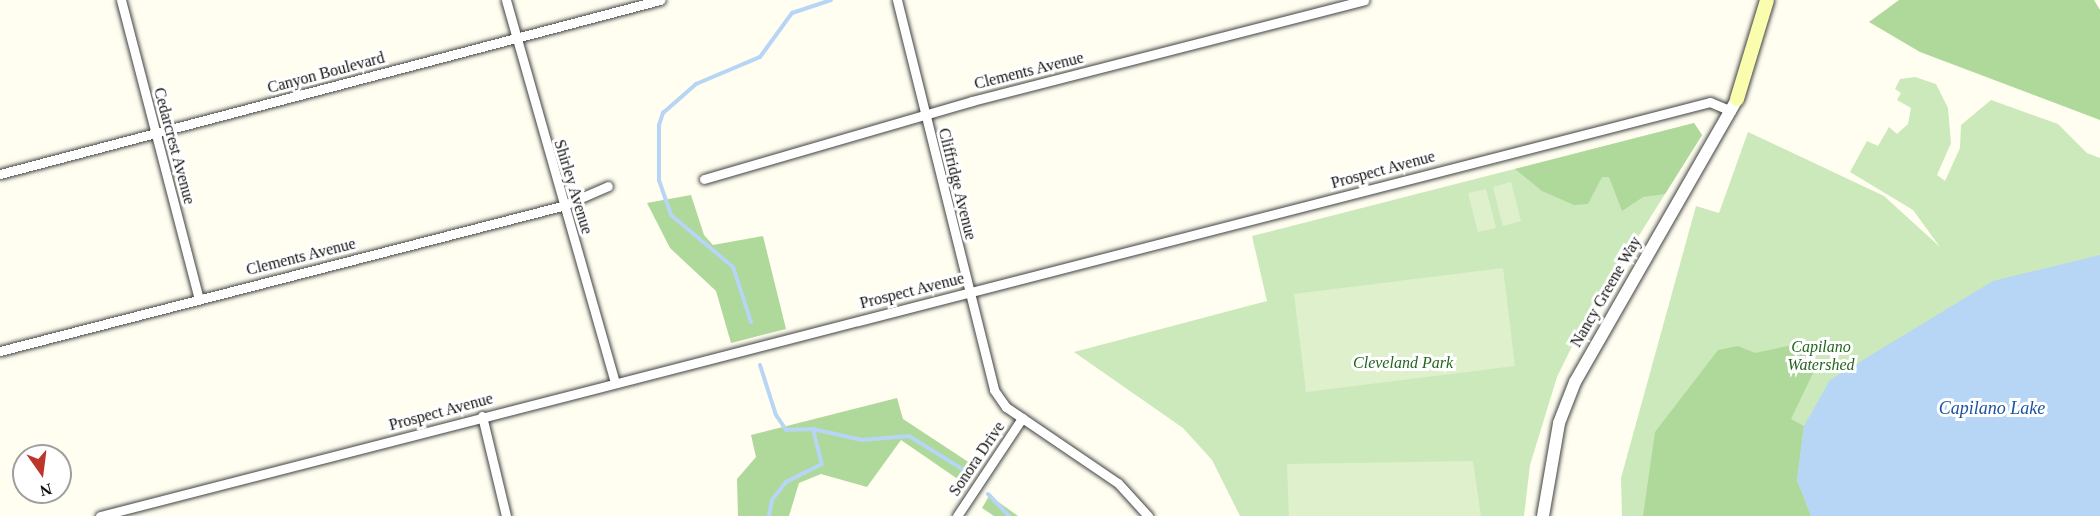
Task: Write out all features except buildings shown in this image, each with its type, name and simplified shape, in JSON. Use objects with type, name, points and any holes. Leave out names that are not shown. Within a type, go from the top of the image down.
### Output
[{"type":"main road","points":[[1734,105],[1767,0]]},
{"type":"street","name":"Cedarcrest Avenue","points":[[121,0],[199,299]]},
{"type":"street","name":"Shirley Avenue","points":[[506,0],[562,206],[615,382]]},
{"type":"street","name":"Canyon Boulevard","points":[[0,174],[516,40],[660,0]]},
{"type":"street","name":"Cliffridge Avenue","points":[[897,0],[994,390],[1022,418],[1118,483],[1148,516]]},
{"type":"street","name":"Clements Avenue","points":[[704,179],[925,114],[1364,0]]},
{"type":"street","name":"Prospect Avenue","points":[[100,516],[1710,102],[1734,105]]},
{"type":"street","name":"Nancy Greene Way","points":[[1544,516],[1559,423],[1575,382],[1734,105]]},
{"type":"street","name":"Clements Avenue","points":[[0,351],[562,206],[608,186]]},
{"type":"street","points":[[482,416],[507,516]]},
{"type":"street","name":"Sonora Drive","points":[[957,516],[1022,418]]},
{"type":"green space","points":[[1899,0],[2094,0],[2100,10],[2100,120],[1920,52],[1869,22]]},
{"type":"green space","name":"Capilano Watershed","points":[[1915,77],[1936,84],[1948,108],[1951,143],[1937,175],[1945,181],[1960,148],[1961,125],[1991,100],[2058,124],[2087,153],[2100,158],[2100,516],[1622,516],[1621,478],[1696,206],[1719,213],[1748,132],[1884,196],[1940,247],[1913,210],[1850,172],[1867,141],[1878,146],[1889,127],[1897,134],[1908,124],[1911,108],[1897,100],[1901,93],[1895,89],[1900,79]]},
{"type":"green space","name":"Cleveland Park","points":[[1694,123],[1702,135],[1581,328],[1557,377],[1530,465],[1524,516],[1240,516],[1212,460],[1183,428],[1074,352],[1267,301],[1252,236]]},
{"type":"green space","points":[[1694,123],[1702,135],[1665,194],[1643,197],[1622,211],[1609,177],[1602,177],[1588,204],[1574,205],[1542,191],[1515,169]]},
{"type":"green space","points":[[1511,182],[1521,221],[1503,226],[1493,187]]},
{"type":"green space","points":[[1486,189],[1496,228],[1478,232],[1468,193]]},
{"type":"green space","points":[[691,195],[704,235],[713,245],[763,236],[786,329],[731,343],[716,291],[670,248],[647,203]]},
{"type":"green space","points":[[1503,268],[1515,366],[1306,392],[1294,294]]},
{"type":"green space","points":[[1802,343],[1815,369],[1791,419],[1804,426],[1797,480],[1811,516],[1643,516],[1655,432],[1718,350],[1738,346],[1755,353]]},
{"type":"green space","points":[[897,398],[903,419],[973,465],[962,482],[901,440],[867,487],[821,474],[799,483],[789,516],[738,516],[737,479],[756,457],[751,435]]},
{"type":"green space","points":[[1473,461],[1481,516],[1289,516],[1287,464]]},
{"type":"green space","points":[[989,496],[1018,516],[994,516],[982,508]]},
{"type":"water","name":"Capilano Lake","points":[[2100,255],[2100,516],[1811,516],[1797,480],[1804,426],[1830,380],[1993,281]]},
{"type":"waterway","points":[[751,322],[733,267],[671,215],[659,181],[659,125],[663,113],[696,84],[760,57],[792,13],[831,0]]},
{"type":"waterway","points":[[760,365],[776,415],[786,430],[813,429],[822,464],[786,482],[772,500],[769,516]]},
{"type":"waterway","points":[[813,429],[862,440],[909,436],[967,472]]},
{"type":"waterway","points":[[988,494],[1009,516]]}]
